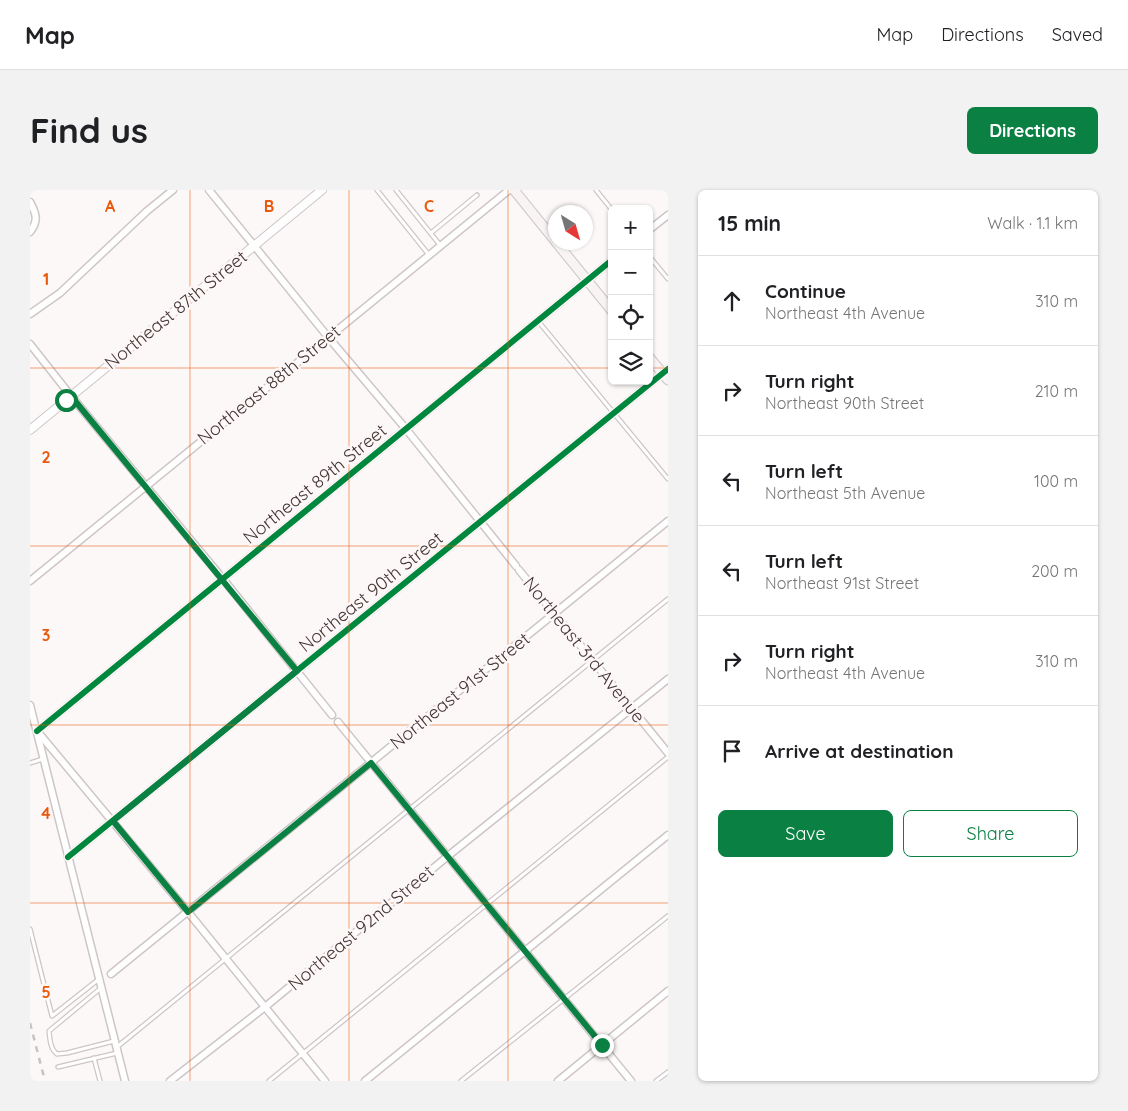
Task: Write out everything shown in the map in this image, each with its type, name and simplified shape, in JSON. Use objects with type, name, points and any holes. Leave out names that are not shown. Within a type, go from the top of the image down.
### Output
[{"type":"main road","points":[[514,190],[548,232]]},
{"type":"main road","points":[[563,250],[608,306]]},
{"type":"main road","points":[[653,361],[666,374]]},
{"type":"street","points":[[30,314],[60,293],[147,211],[173,190]]},
{"type":"street","name":"Northeast 3rd Avenue","points":[[209,190],[328,337],[406,429],[668,755]]},
{"type":"street","name":"Northeast 87th Street","points":[[30,430],[322,190]]},
{"type":"street","name":"Northeast 88th Street","points":[[30,581],[509,190]]},
{"type":"street","points":[[30,202],[36,215],[34,226],[30,232]]},
{"type":"street","points":[[653,227],[668,215]]},
{"type":"street","name":"Northeast 89th Street","points":[[37,731],[608,263]]},
{"type":"street","points":[[30,344],[332,715]]},
{"type":"street","name":"Northeast 90th Street","points":[[68,857],[614,413],[666,374]]},
{"type":"street","name":"Northeast 91st Street","points":[[111,974],[668,521]]},
{"type":"street","name":"Northeast 92nd Street","points":[[170,1081],[265,1007],[448,856],[668,679]]},
{"type":"street","points":[[30,705],[125,1081]]},
{"type":"street","points":[[338,722],[631,1081]]},
{"type":"street","points":[[37,731],[188,912],[325,1081]]},
{"type":"street","points":[[365,1081],[668,834]]},
{"type":"street","points":[[558,1081],[668,991]]},
{"type":"lane","points":[[378,190],[429,255]]},
{"type":"lane","points":[[396,190],[440,245]]},
{"type":"lane","points":[[596,190],[608,205]]},
{"type":"lane","points":[[431,233],[477,195]]},
{"type":"lane","points":[[653,261],[668,279]]},
{"type":"lane","points":[[538,321],[668,478]]},
{"type":"lane","points":[[58,1067],[94,1058],[117,1047],[668,599]]},
{"type":"lane","points":[[269,1081],[668,755]]},
{"type":"lane","points":[[30,763],[44,759]]},
{"type":"lane","points":[[461,1081],[668,916]]},
{"type":"lane","points":[[30,929],[52,1016],[100,979]]},
{"type":"lane","points":[[102,988],[49,1031],[53,1052],[57,1054],[117,1047]]},
{"type":"lane","points":[[94,1058],[100,1081]]},
{"type":"lane","points":[[656,1081],[668,1072]]},
{"type":"railway","points":[[30,1023],[45,1081]]},
{"type":"cycle path","points":[[37,731],[608,263]]},
{"type":"cycle path","points":[[68,857],[668,369]]},
{"type":"route","points":[[66,400],[71,396],[297,671],[113,821],[188,912],[371,763],[602,1045]]}]
